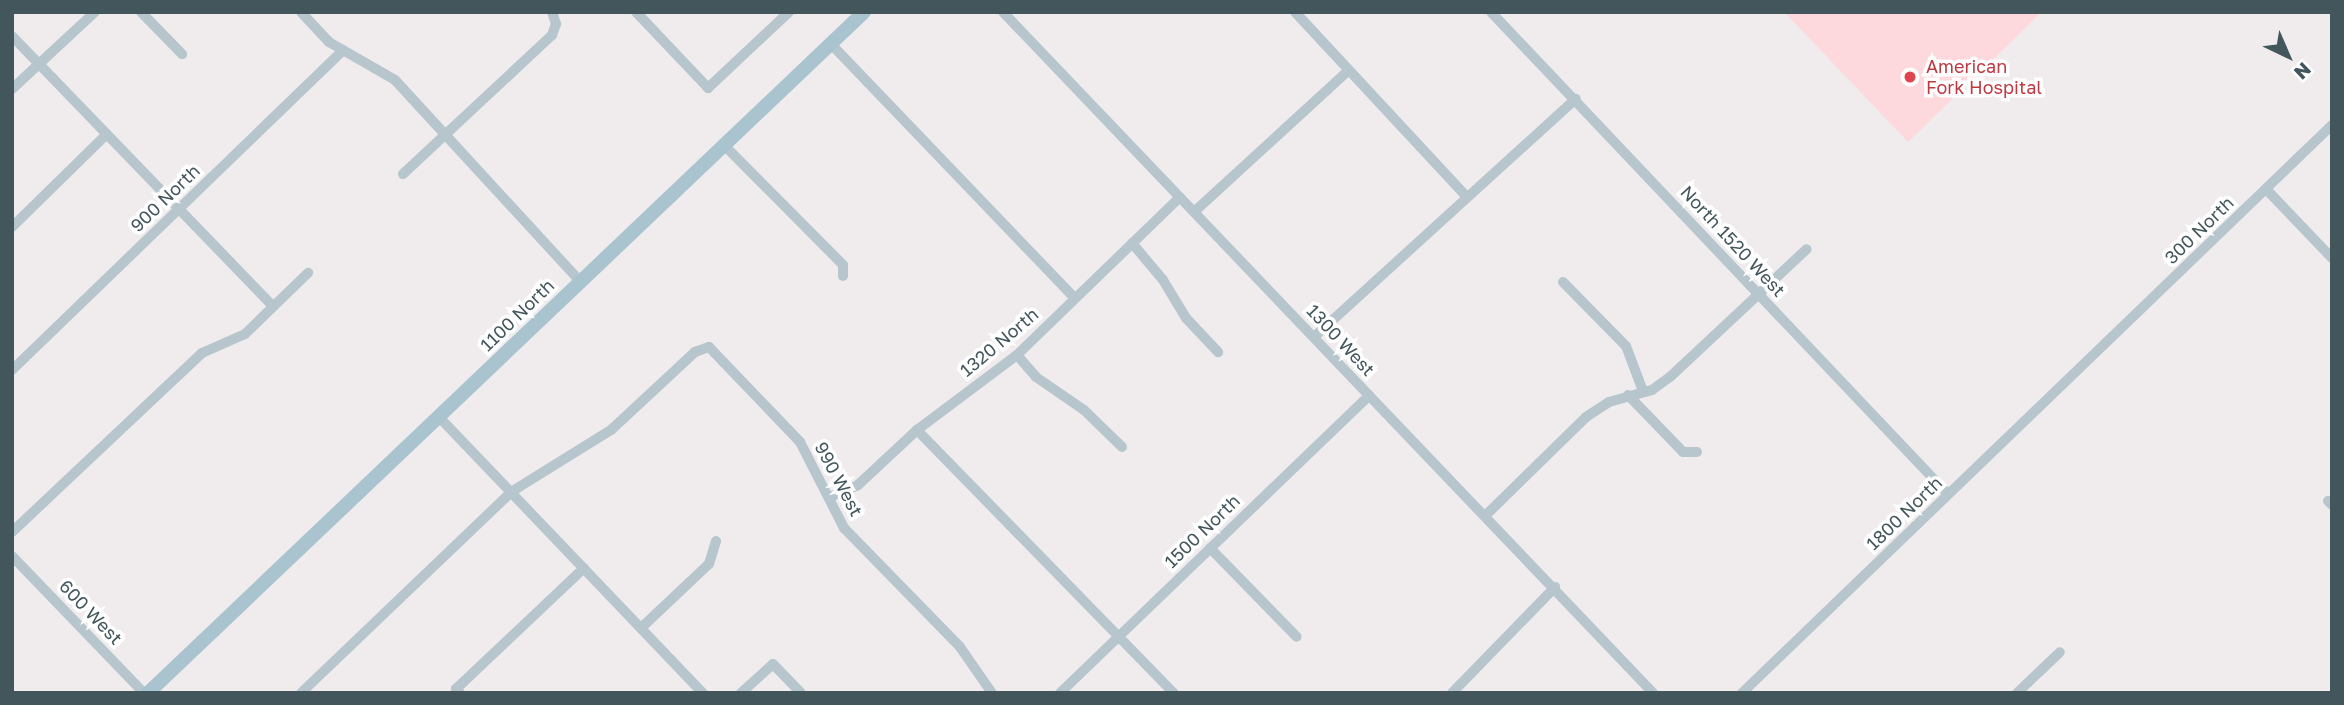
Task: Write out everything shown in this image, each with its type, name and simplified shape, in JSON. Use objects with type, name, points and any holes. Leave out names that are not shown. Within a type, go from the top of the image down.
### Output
[{"type":"main road","name":"1100 North","points":[[146,693],[864,12]]},
{"type":"street","points":[[12,89],[95,12]]},
{"type":"street","points":[[141,12],[182,54]]},
{"type":"street","points":[[301,12],[342,51],[373,63],[395,80],[580,281]]},
{"type":"street","points":[[403,174],[552,35],[556,24],[552,12]]},
{"type":"street","points":[[636,12],[708,88],[789,12]]},
{"type":"street","name":"1300 West","points":[[1003,12],[1555,587],[1653,693]]},
{"type":"street","points":[[1295,12],[1347,72],[1465,195]]},
{"type":"street","name":"North 1520 West","points":[[1491,12],[1948,494]]},
{"type":"street","points":[[12,36],[177,211],[273,306]]},
{"type":"street","points":[[831,44],[1075,298]]},
{"type":"street","name":"900 North","points":[[12,370],[342,51]]},
{"type":"street","points":[[1194,212],[1347,72]]},
{"type":"street","points":[[1314,337],[1465,195],[1576,99]]},
{"type":"street","name":"300 North","points":[[2090,359],[2332,125]]},
{"type":"street","points":[[12,227],[105,136]]},
{"type":"street","points":[[724,145],[843,265],[843,276]]},
{"type":"street","points":[[2266,189],[2332,258]]},
{"type":"street","name":"1320 North","points":[[830,497],[858,485],[917,430],[1017,355],[1179,198]]},
{"type":"street","points":[[1132,243],[1163,280],[1186,318],[1218,352]]},
{"type":"street","points":[[1485,516],[1586,417],[1670,377],[1808,250]]},
{"type":"street","points":[[12,532],[202,353],[244,334],[308,273]]},
{"type":"street","points":[[1563,282],[1626,346],[1643,391]]},
{"type":"street","name":"990 West","points":[[511,492],[641,406],[695,352],[709,347],[800,442],[844,528],[960,647],[992,693]]},
{"type":"street","points":[[1017,355],[1036,377],[1084,410],[1122,447]]},
{"type":"street","name":"1800 North","points":[[1742,693],[2090,359]]},
{"type":"street","points":[[1628,395],[1683,452],[1697,452]]},
{"type":"street","name":"1500 North","points":[[1060,693],[1369,396]]},
{"type":"street","points":[[439,417],[703,693]]},
{"type":"street","points":[[917,430],[1174,693]]},
{"type":"street","points":[[301,693],[511,492]]},
{"type":"street","points":[[641,628],[709,564],[716,541]]},
{"type":"street","points":[[1210,548],[1297,637]]},
{"type":"street","name":"600 West","points":[[12,556],[146,693]]},
{"type":"street","points":[[458,691],[584,568]]},
{"type":"street","points":[[1452,693],[1555,587]]},
{"type":"street","points":[[2017,693],[2060,652]]},
{"type":"street","points":[[741,693],[773,664],[800,693]]},
{"type":"shaded area","name":"American Fork Hospital","points":[[1784,12],[2042,12],[1908,142]]},
{"type":"place","name":"American Fork Hospital","points":[[1910,77]]}]
